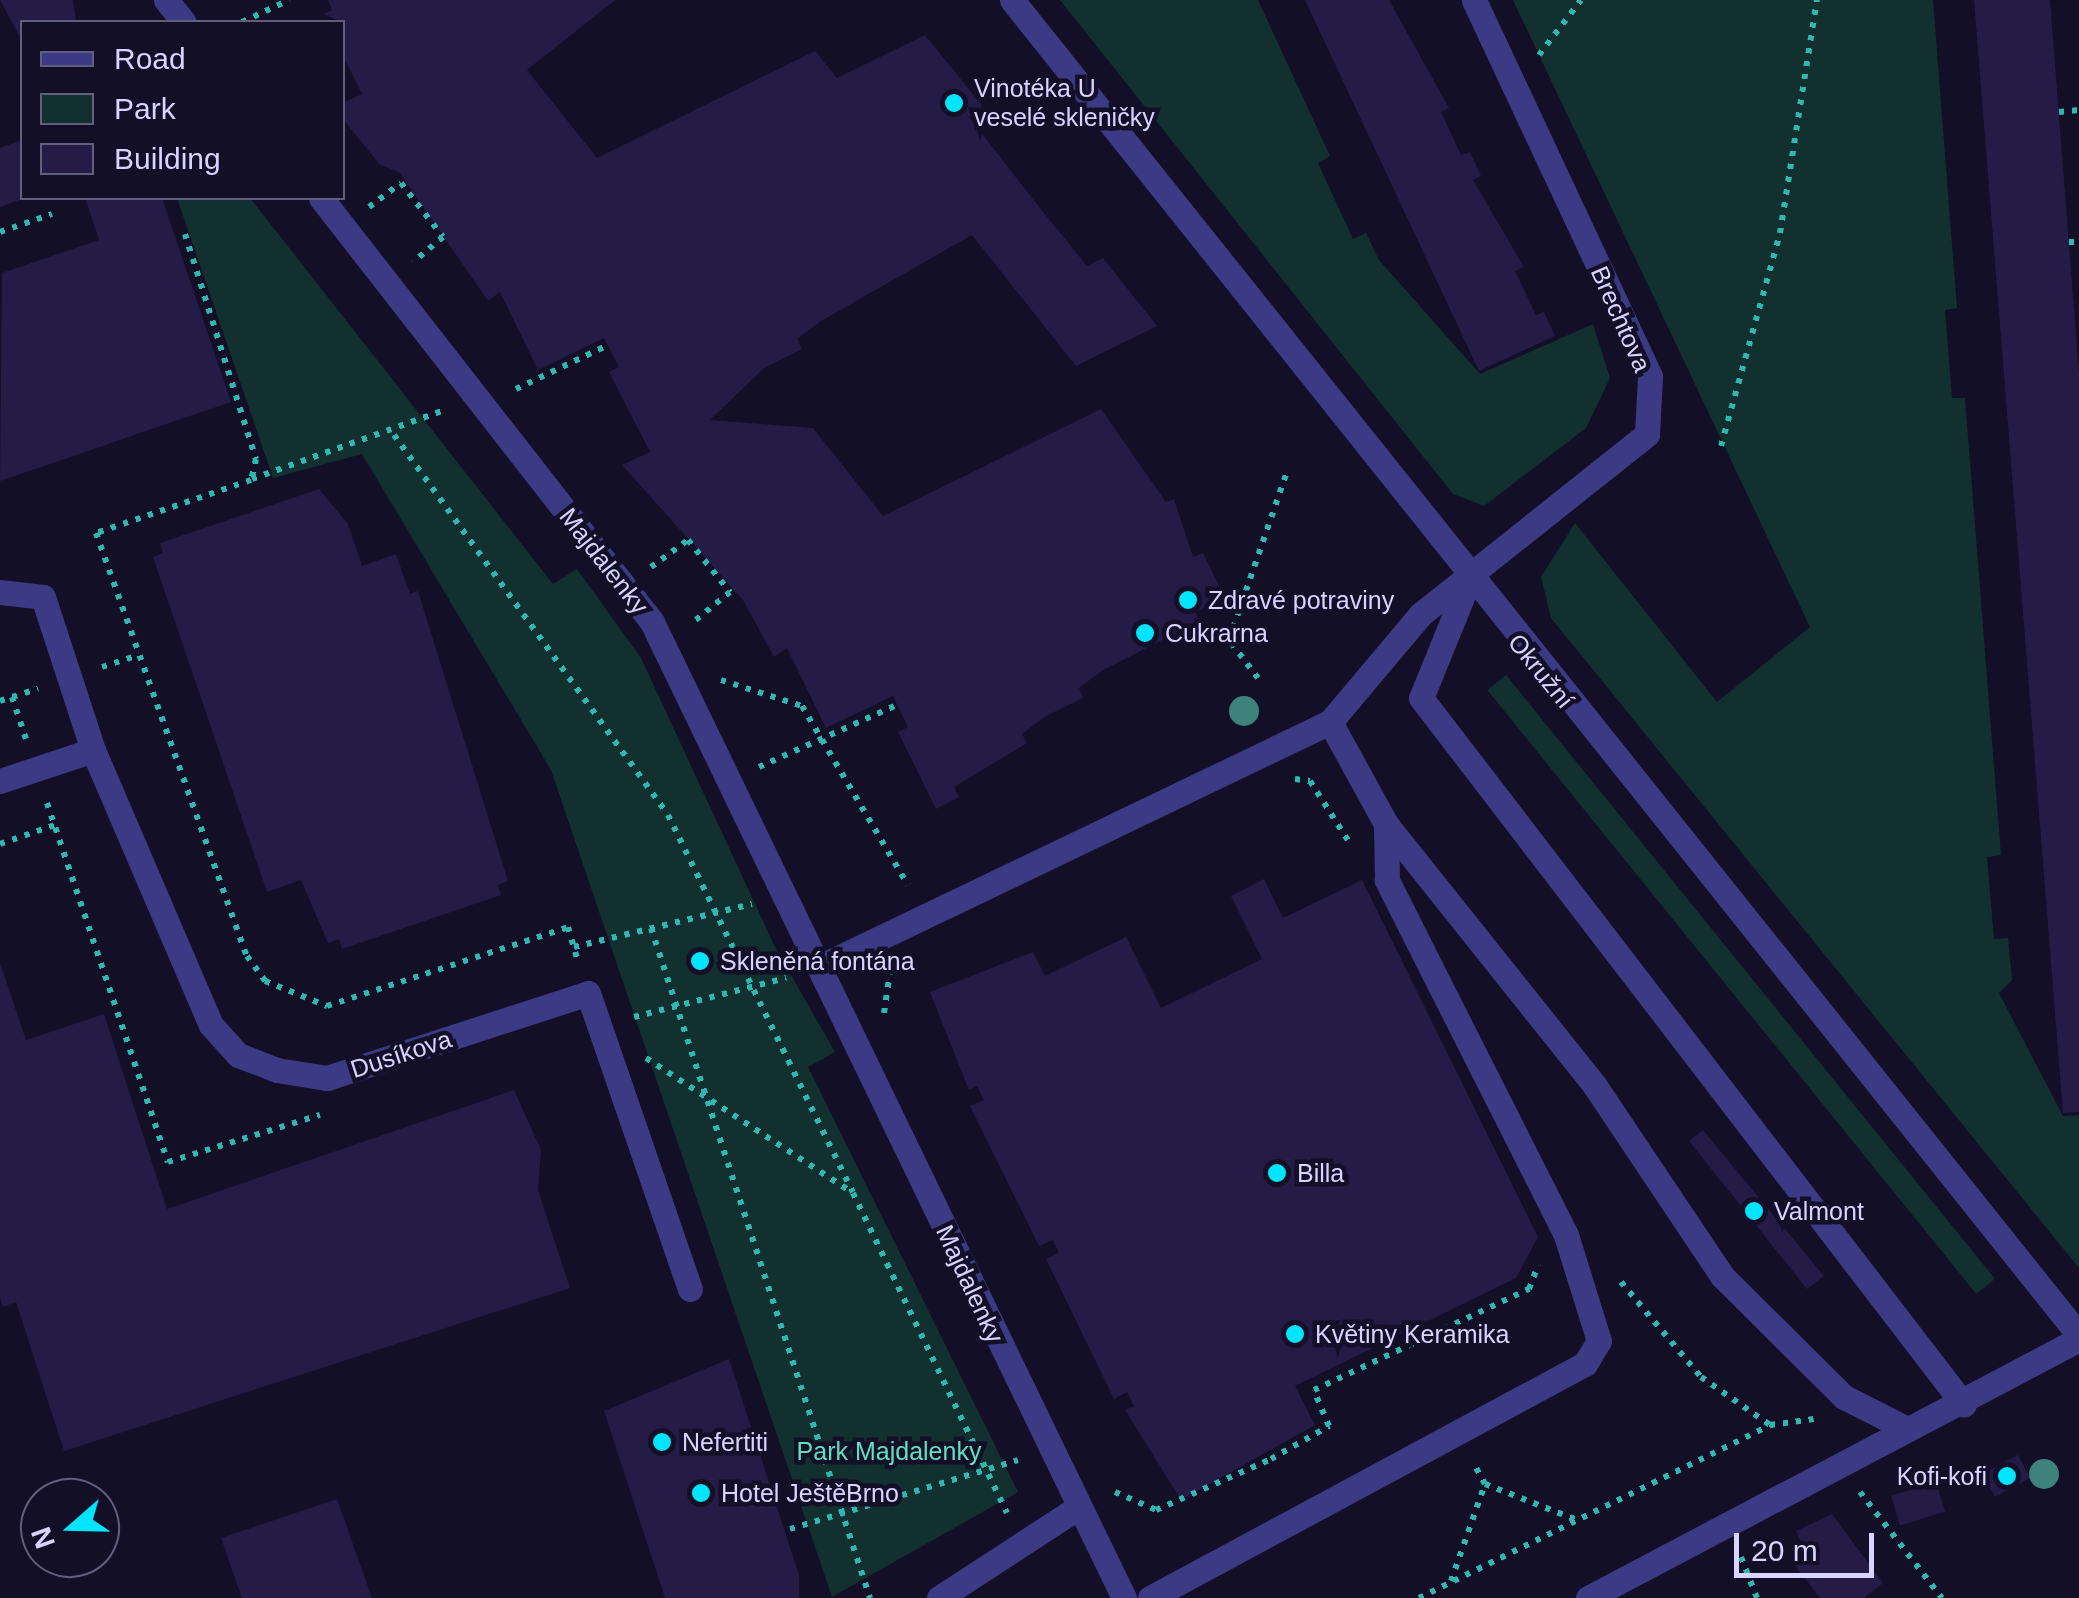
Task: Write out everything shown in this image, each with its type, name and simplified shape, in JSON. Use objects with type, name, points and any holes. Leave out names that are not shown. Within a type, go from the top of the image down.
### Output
[{"type":"street","points":[[166,0],[182,20]]},
{"type":"street","name":"Okružní","points":[[1012,0],[1470,580],[2079,1337]]},
{"type":"street","name":"Brechtova","points":[[1470,580],[1647,434],[1650,376],[1474,0]]},
{"type":"street","name":"Majdalenky","points":[[323,200],[652,622],[1046,1446],[1124,1598]]},
{"type":"street","points":[[819,967],[1330,722],[1422,614],[1470,580]]},
{"type":"street","points":[[1470,580],[1421,698],[1964,1405]]},
{"type":"street","name":"Dusíkova","points":[[0,592],[44,597],[92,750],[211,1025],[238,1055],[327,1078],[588,993]]},
{"type":"street","points":[[1330,722],[1386,824],[1595,1086],[1722,1276],[1844,1397],[1907,1429]]},
{"type":"street","points":[[0,781],[92,750]]},
{"type":"street","points":[[1150,1598],[1585,1364],[1599,1341],[1566,1236],[1387,880],[1386,824]]},
{"type":"street","points":[[588,993],[690,1289]]},
{"type":"street","points":[[1588,1598],[1838,1464],[1964,1405],[2079,1337]]},
{"type":"street","points":[[939,1598],[1026,1546],[1077,1508]]},
{"type":"path","points":[[246,20],[289,0]]},
{"type":"path","points":[[1527,62],[1580,0]]},
{"type":"path","points":[[1721,446],[1780,233],[1818,0]]},
{"type":"path","points":[[2058,112],[2079,110]]},
{"type":"path","points":[[364,211],[401,183],[444,237],[408,266]]},
{"type":"path","points":[[0,232],[52,214]]},
{"type":"path","points":[[185,234],[256,460],[251,480]]},
{"type":"path","points":[[2069,242],[2079,242]]},
{"type":"path","points":[[510,391],[608,345]]},
{"type":"path","points":[[469,388],[394,435],[96,533],[247,956],[265,981],[328,1006],[568,927],[588,993]]},
{"type":"path","points":[[394,435],[668,815],[756,988],[986,1477],[1026,1546]]},
{"type":"path","points":[[1258,678],[1229,640],[1288,469]]},
{"type":"path","points":[[650,568],[688,540],[730,592],[687,627]]},
{"type":"path","points":[[713,677],[802,706],[926,916]]},
{"type":"path","points":[[758,768],[823,742],[897,704]]},
{"type":"path","points":[[1277,776],[1310,781]]},
{"type":"path","points":[[0,844],[55,825]]},
{"type":"path","points":[[574,948],[786,897]]},
{"type":"path","points":[[651,928],[712,1103],[870,1598]]},
{"type":"path","points":[[890,1032],[882,1006],[890,970],[908,962]]},
{"type":"path","points":[[602,1034],[678,1005],[756,988],[819,967]]},
{"type":"path","points":[[602,1034],[667,1066],[712,1103],[853,1193]]},
{"type":"path","points":[[1106,1476],[1130,1506],[1156,1510],[1271,1458],[1329,1426],[1314,1390],[1529,1289],[1546,1245],[1566,1236]]},
{"type":"path","points":[[1614,1274],[1701,1377],[1770,1425]]},
{"type":"path","points":[[1419,1598],[1770,1425],[1814,1419]]},
{"type":"path","points":[[1458,1432],[1484,1484],[1577,1520]]},
{"type":"path","points":[[790,1529],[986,1477],[1046,1446]]},
{"type":"path","points":[[1838,1464],[1942,1598]]},
{"type":"path","points":[[1451,1582],[1484,1484]]},
{"type":"green space","points":[[1060,0],[1258,0],[1330,156],[1318,163],[1353,239],[1366,233],[1379,260],[1480,374],[1593,324],[1610,378],[1586,428],[1484,506],[1453,494]]},
{"type":"green space","points":[[1513,0],[1933,0],[1957,308],[1945,310],[1952,398],[1965,398],[2001,855],[1987,857],[1994,939],[2008,938],[2012,980],[1999,993],[2063,1116],[2079,1115],[2079,1268],[1551,618],[1541,577],[1575,523],[1717,702],[1810,627]]},
{"type":"green space","name":"Park Majdalenky","points":[[178,200],[252,200],[553,584],[577,569],[641,658],[775,947],[835,1052],[808,1067],[1018,1492],[832,1597],[551,770],[362,454],[273,478]]},
{"type":"green space","points":[[1506,675],[1995,1279],[1976,1294],[1487,690]]},
{"type":"building","points":[[0,0],[73,0],[76,20],[20,20],[20,37]]},
{"type":"building","points":[[328,0],[615,0],[527,70],[597,158],[815,51],[837,78],[925,35],[985,109],[969,117],[1036,203],[1087,266],[1103,258],[1157,326],[1076,366],[972,235],[821,321],[797,339],[802,349],[764,368],[710,420],[813,428],[883,516],[1101,409],[1166,502],[1174,499],[1193,557],[1203,553],[1225,598],[1195,612],[1200,621],[1103,670],[1079,688],[1083,698],[1046,716],[1022,734],[1027,743],[954,787],[959,797],[936,809],[898,732],[908,727],[893,696],[826,728],[787,648],[774,657],[743,600],[622,465],[650,452],[609,372],[619,367],[604,338],[538,370],[500,292],[488,301],[399,172],[380,165],[345,122],[345,102],[362,94],[345,60],[345,20],[323,14],[332,10]]},
{"type":"building","points":[[1305,0],[1389,0],[1449,108],[1441,112],[1461,155],[1470,152],[1481,176],[1473,180],[1524,267],[1515,271],[1536,315],[1544,312],[1555,336],[1479,371]]},
{"type":"building","points":[[1974,0],[2050,0],[2079,373],[2079,1112],[2063,1113]]},
{"type":"building","points":[[20,141],[20,200],[0,207],[0,148]]},
{"type":"building","points":[[86,200],[163,200],[231,402],[0,481],[2,273],[99,240]]},
{"type":"building","points":[[319,489],[348,524],[362,566],[396,554],[410,594],[418,591],[508,881],[498,885],[501,895],[342,949],[339,939],[328,943],[301,880],[267,892],[153,557],[163,553],[160,543]]},
{"type":"building","points":[[1264,879],[1283,918],[1362,880],[1538,1237],[1516,1278],[1295,1386],[1315,1425],[1181,1500],[1125,1410],[1134,1406],[1127,1392],[1114,1399],[1046,1259],[1059,1253],[1053,1240],[1039,1246],[970,1106],[984,1100],[977,1086],[969,1090],[930,992],[1033,952],[1045,976],[1126,937],[1161,1008],[1262,959],[1231,896]]},
{"type":"building","points":[[0,963],[26,1040],[104,1014],[167,1209],[514,1090],[541,1150],[538,1190],[570,1288],[64,1451],[16,1302],[3,1307],[0,1298]]},
{"type":"building","points":[[1703,1130],[1824,1276],[1807,1289],[1689,1141]]},
{"type":"building","name":"Hotel JeštěBrno","points":[[729,1359],[799,1575],[799,1598],[665,1598],[604,1411]]},
{"type":"building","name":"Kofi-kofi","points":[[2018,1455],[2030,1478],[1995,1497],[1983,1474]]},
{"type":"building","points":[[1936,1482],[1945,1512],[1900,1525],[1891,1496]]},
{"type":"building","points":[[337,1499],[372,1598],[242,1598],[221,1538]]},
{"type":"building","points":[[1832,1514],[1883,1583],[1864,1598],[1820,1598],[1790,1559],[1804,1548],[1796,1531]]},
{"type":"place","name":"Vinotéka U veselé skleničky","points":[[954,103]]},
{"type":"place","name":"Zdravé potraviny","points":[[1188,600]]},
{"type":"place","name":"Cukrarna","points":[[1145,633]]},
{"type":"place","name":"Skleněná fontána","points":[[700,961]]},
{"type":"place","name":"Billa","points":[[1277,1173]]},
{"type":"place","name":"Valmont","points":[[1754,1211]]},
{"type":"place","name":"Květiny Keramika","points":[[1295,1334]]},
{"type":"place","name":"Nefertiti","points":[[662,1442]]},
{"type":"place","name":"Kofi-kofi","points":[[2007,1476]]},
{"type":"place","name":"Hotel JeštěBrno","points":[[701,1493]]}]
